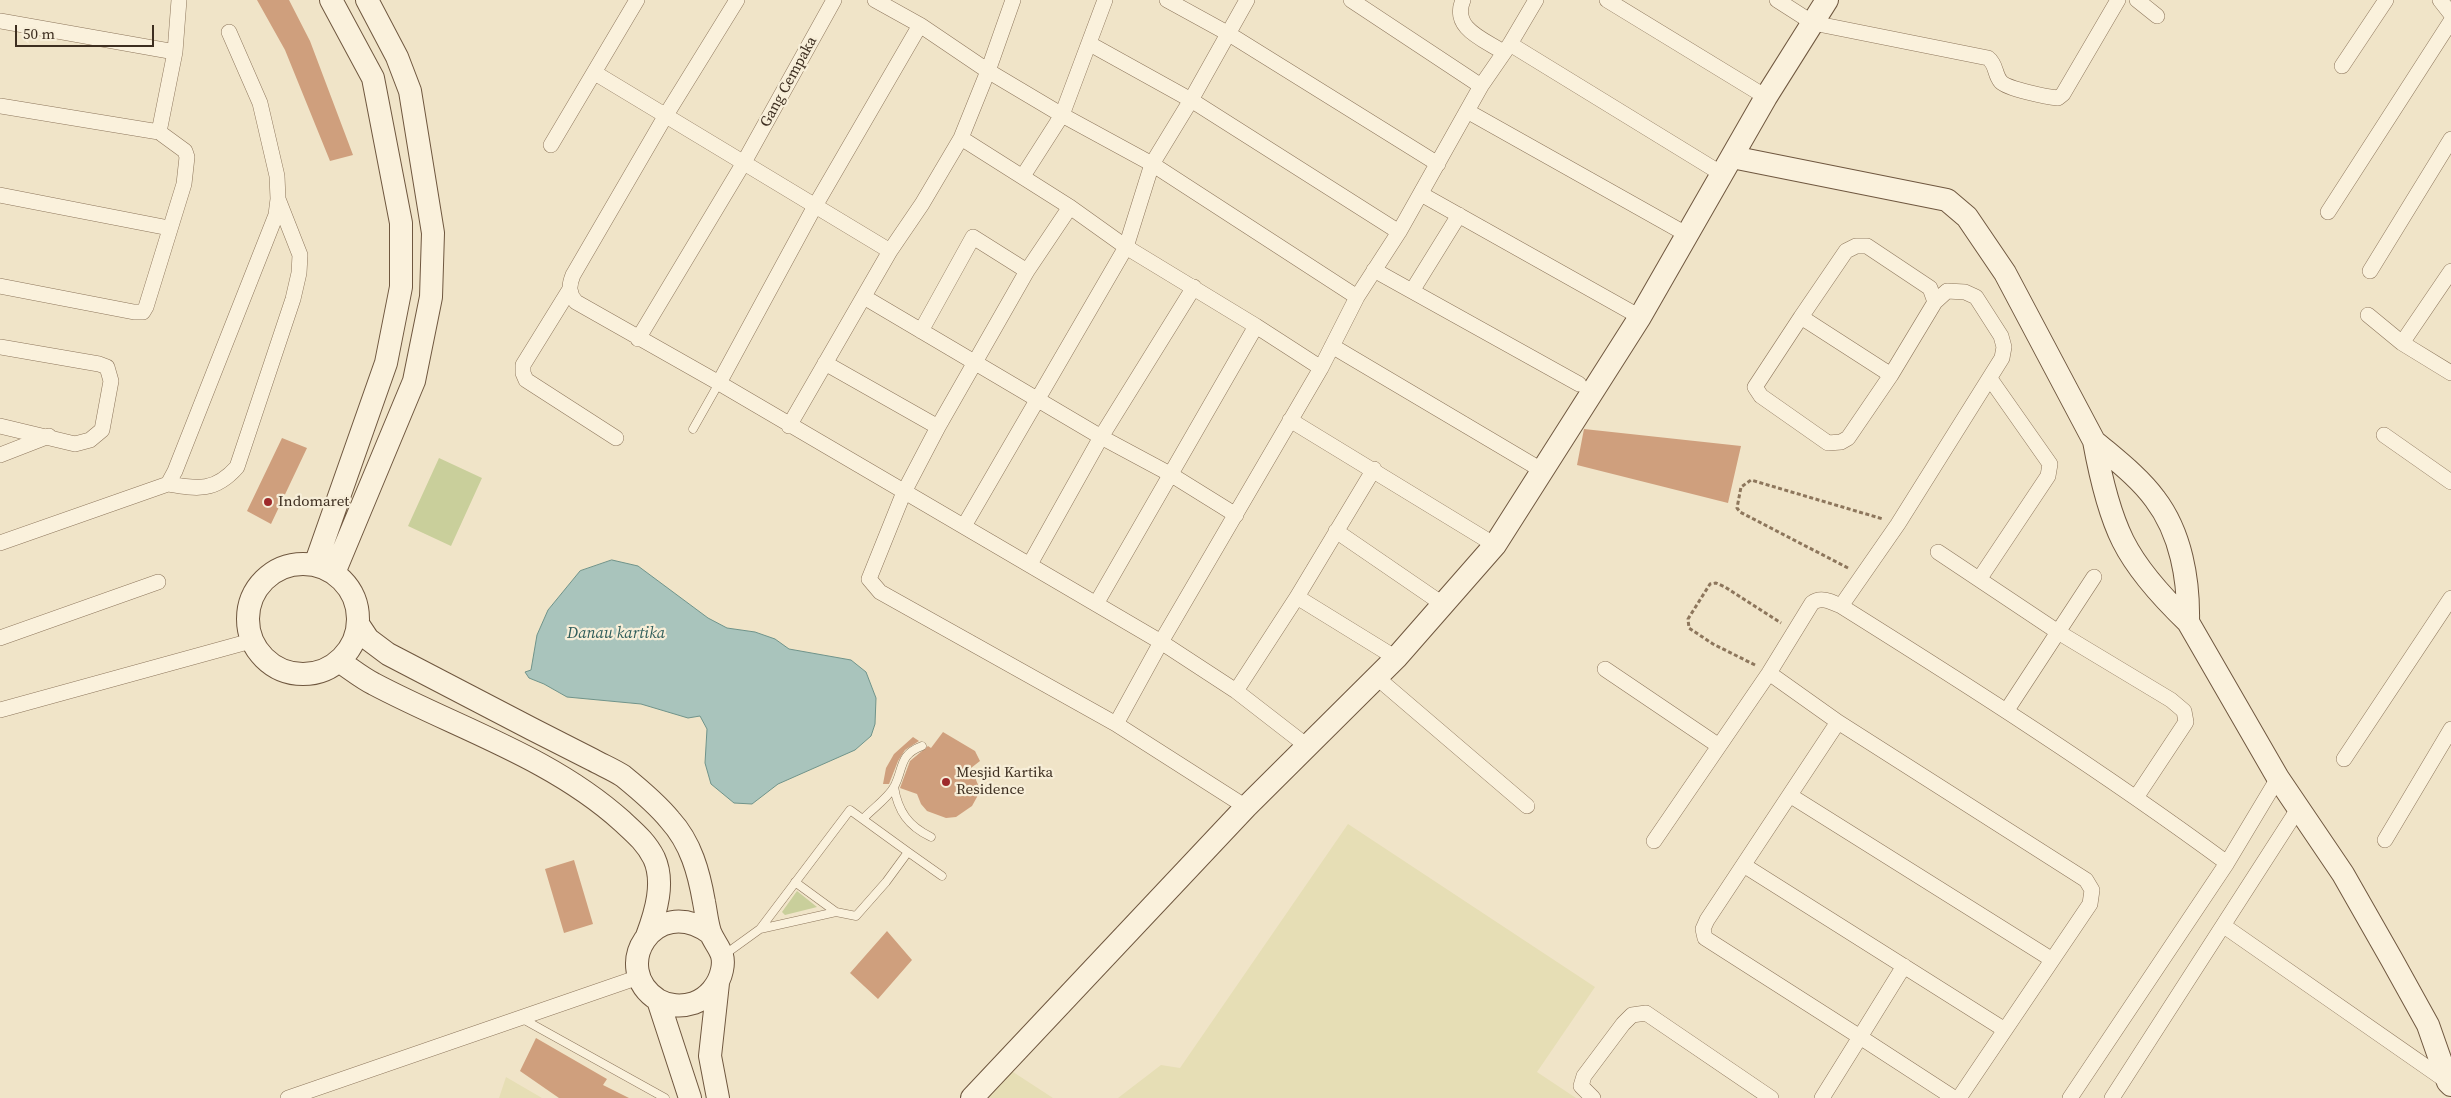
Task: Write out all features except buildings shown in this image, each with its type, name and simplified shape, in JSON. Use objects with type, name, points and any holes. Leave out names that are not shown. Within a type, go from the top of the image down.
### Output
[{"type":"street","points":[[159,132],[175,52],[179,0]]},
{"type":"street","points":[[324,569],[386,363],[401,287],[401,224],[373,78],[332,0]]},
{"type":"street","points":[[324,569],[414,381],[431,297],[433,233],[410,90],[398,57],[366,0]]},
{"type":"street","points":[[551,145],[595,73],[636,0]]},
{"type":"street","points":[[616,438],[526,380],[523,373],[523,365],[570,289],[573,275],[666,115],[737,0]]},
{"type":"street","name":"Gang Cempaka","points":[[638,339],[743,164],[834,0]]},
{"type":"street","points":[[874,0],[920,25],[988,71],[1152,164],[1357,297]]},
{"type":"street","points":[[789,426],[890,251],[922,204],[961,138],[988,71],[1013,0]]},
{"type":"street","points":[[1023,176],[1062,114],[1105,0]]},
{"type":"street","points":[[1167,0],[1229,34],[1438,164]]},
{"type":"street","points":[[964,526],[1039,400],[1126,247],[1152,164],[1191,100],[1247,0]]},
{"type":"street","points":[[1463,0],[1459,14],[1464,25],[1725,171],[1781,168],[1947,200],[1967,217],[2005,273],[2094,441],[2098,465],[2123,541],[2139,566],[2172,607],[2188,622],[2278,778],[2343,874],[2428,1025],[2449,1083]]},
{"type":"street","points":[[1116,724],[1161,642],[1321,368],[1357,297],[1399,232],[1481,86],[1536,0]]},
{"type":"street","points":[[1607,0],[1766,97]]},
{"type":"street","points":[[1777,0],[1813,23],[1988,58],[1995,65],[1998,76],[2005,85],[2058,98],[2063,94],[2118,0]]},
{"type":"street","points":[[972,1098],[1246,807],[1375,676],[1396,658],[1444,605],[1494,545],[1640,317],[1766,97],[1827,0]]},
{"type":"street","points":[[2137,0],[2157,16]]},
{"type":"street","points":[[2342,66],[2386,0]]},
{"type":"street","points":[[2440,0],[2451,14]]},
{"type":"street","points":[[1355,1],[1481,86]]},
{"type":"street","points":[[0,21],[175,52]]},
{"type":"street","points":[[2328,212],[2451,22]]},
{"type":"street","points":[[719,383],[815,206],[920,25]]},
{"type":"street","points":[[168,484],[175,471],[276,215],[278,176],[260,103],[229,32]]},
{"type":"street","points":[[1090,44],[1191,100],[1399,232]]},
{"type":"street","points":[[595,73],[890,251]]},
{"type":"street","points":[[0,106],[159,132],[185,151],[188,157],[184,184],[143,312],[134,312],[0,286]]},
{"type":"street","points":[[1467,111],[1686,234]]},
{"type":"street","points":[[961,138],[1070,206],[1126,247],[1194,287],[1321,368]]},
{"type":"street","points":[[2370,271],[2451,139]]},
{"type":"street","points":[[1421,194],[1640,317]]},
{"type":"street","points":[[0,195],[169,228]]},
{"type":"street","points":[[0,543],[168,484],[196,488],[214,485],[226,480],[237,468],[293,299],[299,273],[300,255],[278,200]]},
{"type":"street","points":[[1070,206],[1027,271],[938,427],[904,492],[870,579],[880,592],[1116,724],[1246,807]]},
{"type":"street","points":[[1412,291],[1459,215]]},
{"type":"street","points":[[921,331],[973,237],[1027,271]]},
{"type":"street","points":[[1841,606],[1898,524],[1990,380],[2002,358],[2004,347],[2001,336],[1976,297],[1965,292],[1947,291],[1935,302],[1891,375],[1848,438],[1841,442],[1828,443],[1761,396],[1755,387],[1846,251],[1856,246],[1867,246],[1918,279],[1930,288],[1935,302]]},
{"type":"street","points":[[1374,270],[1579,384]]},
{"type":"street","points":[[2402,343],[2451,271]]},
{"type":"street","points":[[1030,564],[1101,437],[1194,287]]},
{"type":"street","points":[[570,289],[571,296],[576,302],[638,339],[719,383],[789,426],[1030,564],[1161,642],[1236,691],[1307,746]]},
{"type":"street","points":[[864,296],[975,364],[1101,437],[1170,474],[1236,515]]},
{"type":"street","points":[[2368,316],[2402,343],[2451,374]]},
{"type":"street","points":[[1801,317],[1891,375]]},
{"type":"street","points":[[1096,604],[1256,326]]},
{"type":"street","points":[[1332,346],[1543,471]]},
{"type":"street","points":[[0,347],[99,364],[107,367],[111,381],[102,430],[90,440],[75,444],[49,436],[0,426]]},
{"type":"street","points":[[824,363],[938,427]]},
{"type":"street","points":[[1980,578],[2048,476],[2050,464],[1990,380]]},
{"type":"street","points":[[1290,420],[1374,469],[1494,545]]},
{"type":"street","points":[[2384,435],[2451,482]]},
{"type":"street","points":[[0,455],[49,436]]},
{"type":"street","points":[[2094,441],[2155,499],[2172,529],[2186,578],[2188,622]]},
{"type":"street","points":[[1236,691],[1374,469]]},
{"type":"street","points":[[1336,531],[1444,605]]},
{"type":"street","points":[[1938,552],[1980,578],[2058,632],[2184,710],[2186,722],[2137,796]]},
{"type":"street","points":[[291,565],[324,569],[347,585],[357,604],[358,624],[352,644],[339,661],[321,672],[300,675],[280,670],[262,658],[251,641],[246,617],[252,593],[268,575],[291,565]]},
{"type":"street","points":[[2007,710],[2094,577]]},
{"type":"street","points":[[0,638],[158,582]]},
{"type":"street","points":[[1296,597],[1396,658]]},
{"type":"street","points":[[2344,759],[2451,598]]},
{"type":"street","points":[[1654,841],[1769,672],[1812,602],[1828,600],[1841,606],[2007,710],[2137,796],[2227,862]]},
{"type":"street","points":[[358,624],[368,639],[388,654],[622,775],[671,820],[688,846],[699,874],[710,933]]},
{"type":"street","points":[[0,710],[251,641]]},
{"type":"street","points":[[339,661],[373,684],[529,758],[610,810],[643,840],[655,860],[658,881],[657,908],[647,936],[640,948],[637,963],[639,977],[646,990],[658,1000],[672,1005],[687,1006],[700,1001],[718,983]]},
{"type":"street","points":[[1605,669],[1719,746]]},
{"type":"street","points":[[1769,672],[1838,722],[2086,880],[2092,890],[2090,904],[2051,959],[1959,1098]]},
{"type":"street","points":[[1375,676],[1527,806]]},
{"type":"street","points":[[1838,722],[1745,866],[1707,920],[1704,929],[1705,938],[1954,1098]]},
{"type":"street","points":[[2385,840],[2451,729]]},
{"type":"street","points":[[2070,1098],[2227,862],[2278,778]]},
{"type":"street","points":[[1791,796],[2051,959]]},
{"type":"street","points":[[2112,1098],[2298,809]]},
{"type":"street","points":[[1745,866],[2005,1030]]},
{"type":"street","points":[[647,936],[659,926],[673,921],[686,921],[699,925],[710,933],[718,944],[722,956],[722,970],[718,983],[710,1056],[718,1098]]},
{"type":"street","points":[[2224,926],[2449,1083]]},
{"type":"street","points":[[1822,1098],[1904,966]]},
{"type":"street","points":[[288,1098],[639,977]]},
{"type":"street","points":[[658,1000],[690,1098]]},
{"type":"street","points":[[1593,1098],[1582,1086],[1584,1076],[1623,1024],[1632,1015],[1646,1013],[1772,1098]]},
{"type":"lane","points":[[693,429],[719,383]]},
{"type":"lane","points":[[863,819],[894,787],[903,760],[911,750],[922,746]]},
{"type":"lane","points":[[894,787],[896,802],[915,830],[931,837]]},
{"type":"lane","points":[[722,956],[760,930],[850,810],[942,876]]},
{"type":"lane","points":[[760,930],[836,912],[856,916],[886,882],[908,852]]},
{"type":"lane","points":[[795,882],[836,912]]},
{"type":"lane","points":[[521,1018],[665,1098]]},
{"type":"path","points":[[1862,576],[1740,512],[1737,508],[1741,487],[1751,480],[1898,524]]},
{"type":"path","points":[[1769,672],[1713,644],[1689,628],[1688,619],[1710,584],[1716,583],[1725,587],[1795,632]]},
{"type":"shaded area","points":[[1348,824],[1595,987],[1537,1072],[1576,1098],[1118,1098],[1161,1065],[1180,1068]]},
{"type":"shaded area","points":[[1010,1070],[1053,1098],[986,1098]]},
{"type":"shaded area","points":[[506,1077],[542,1098],[499,1098]]},
{"type":"green space","points":[[439,458],[482,478],[451,546],[408,526]]},
{"type":"green space","points":[[797,891],[817,907],[785,915],[782,912]]},
{"type":"water","name":"Danau kartika","points":[[612,560],[638,566],[708,618],[727,628],[755,632],[775,639],[789,649],[851,660],[866,672],[876,698],[875,724],[871,736],[855,750],[778,784],[752,804],[734,803],[711,784],[705,763],[707,729],[700,716],[688,718],[641,704],[567,697],[529,678],[525,672],[531,670],[537,635],[548,610],[580,571]]},
{"type":"place","name":"Indomaret","points":[[268,502]]},
{"type":"place","name":"Mesjid Kartika Residence","points":[[946,782]]}]
